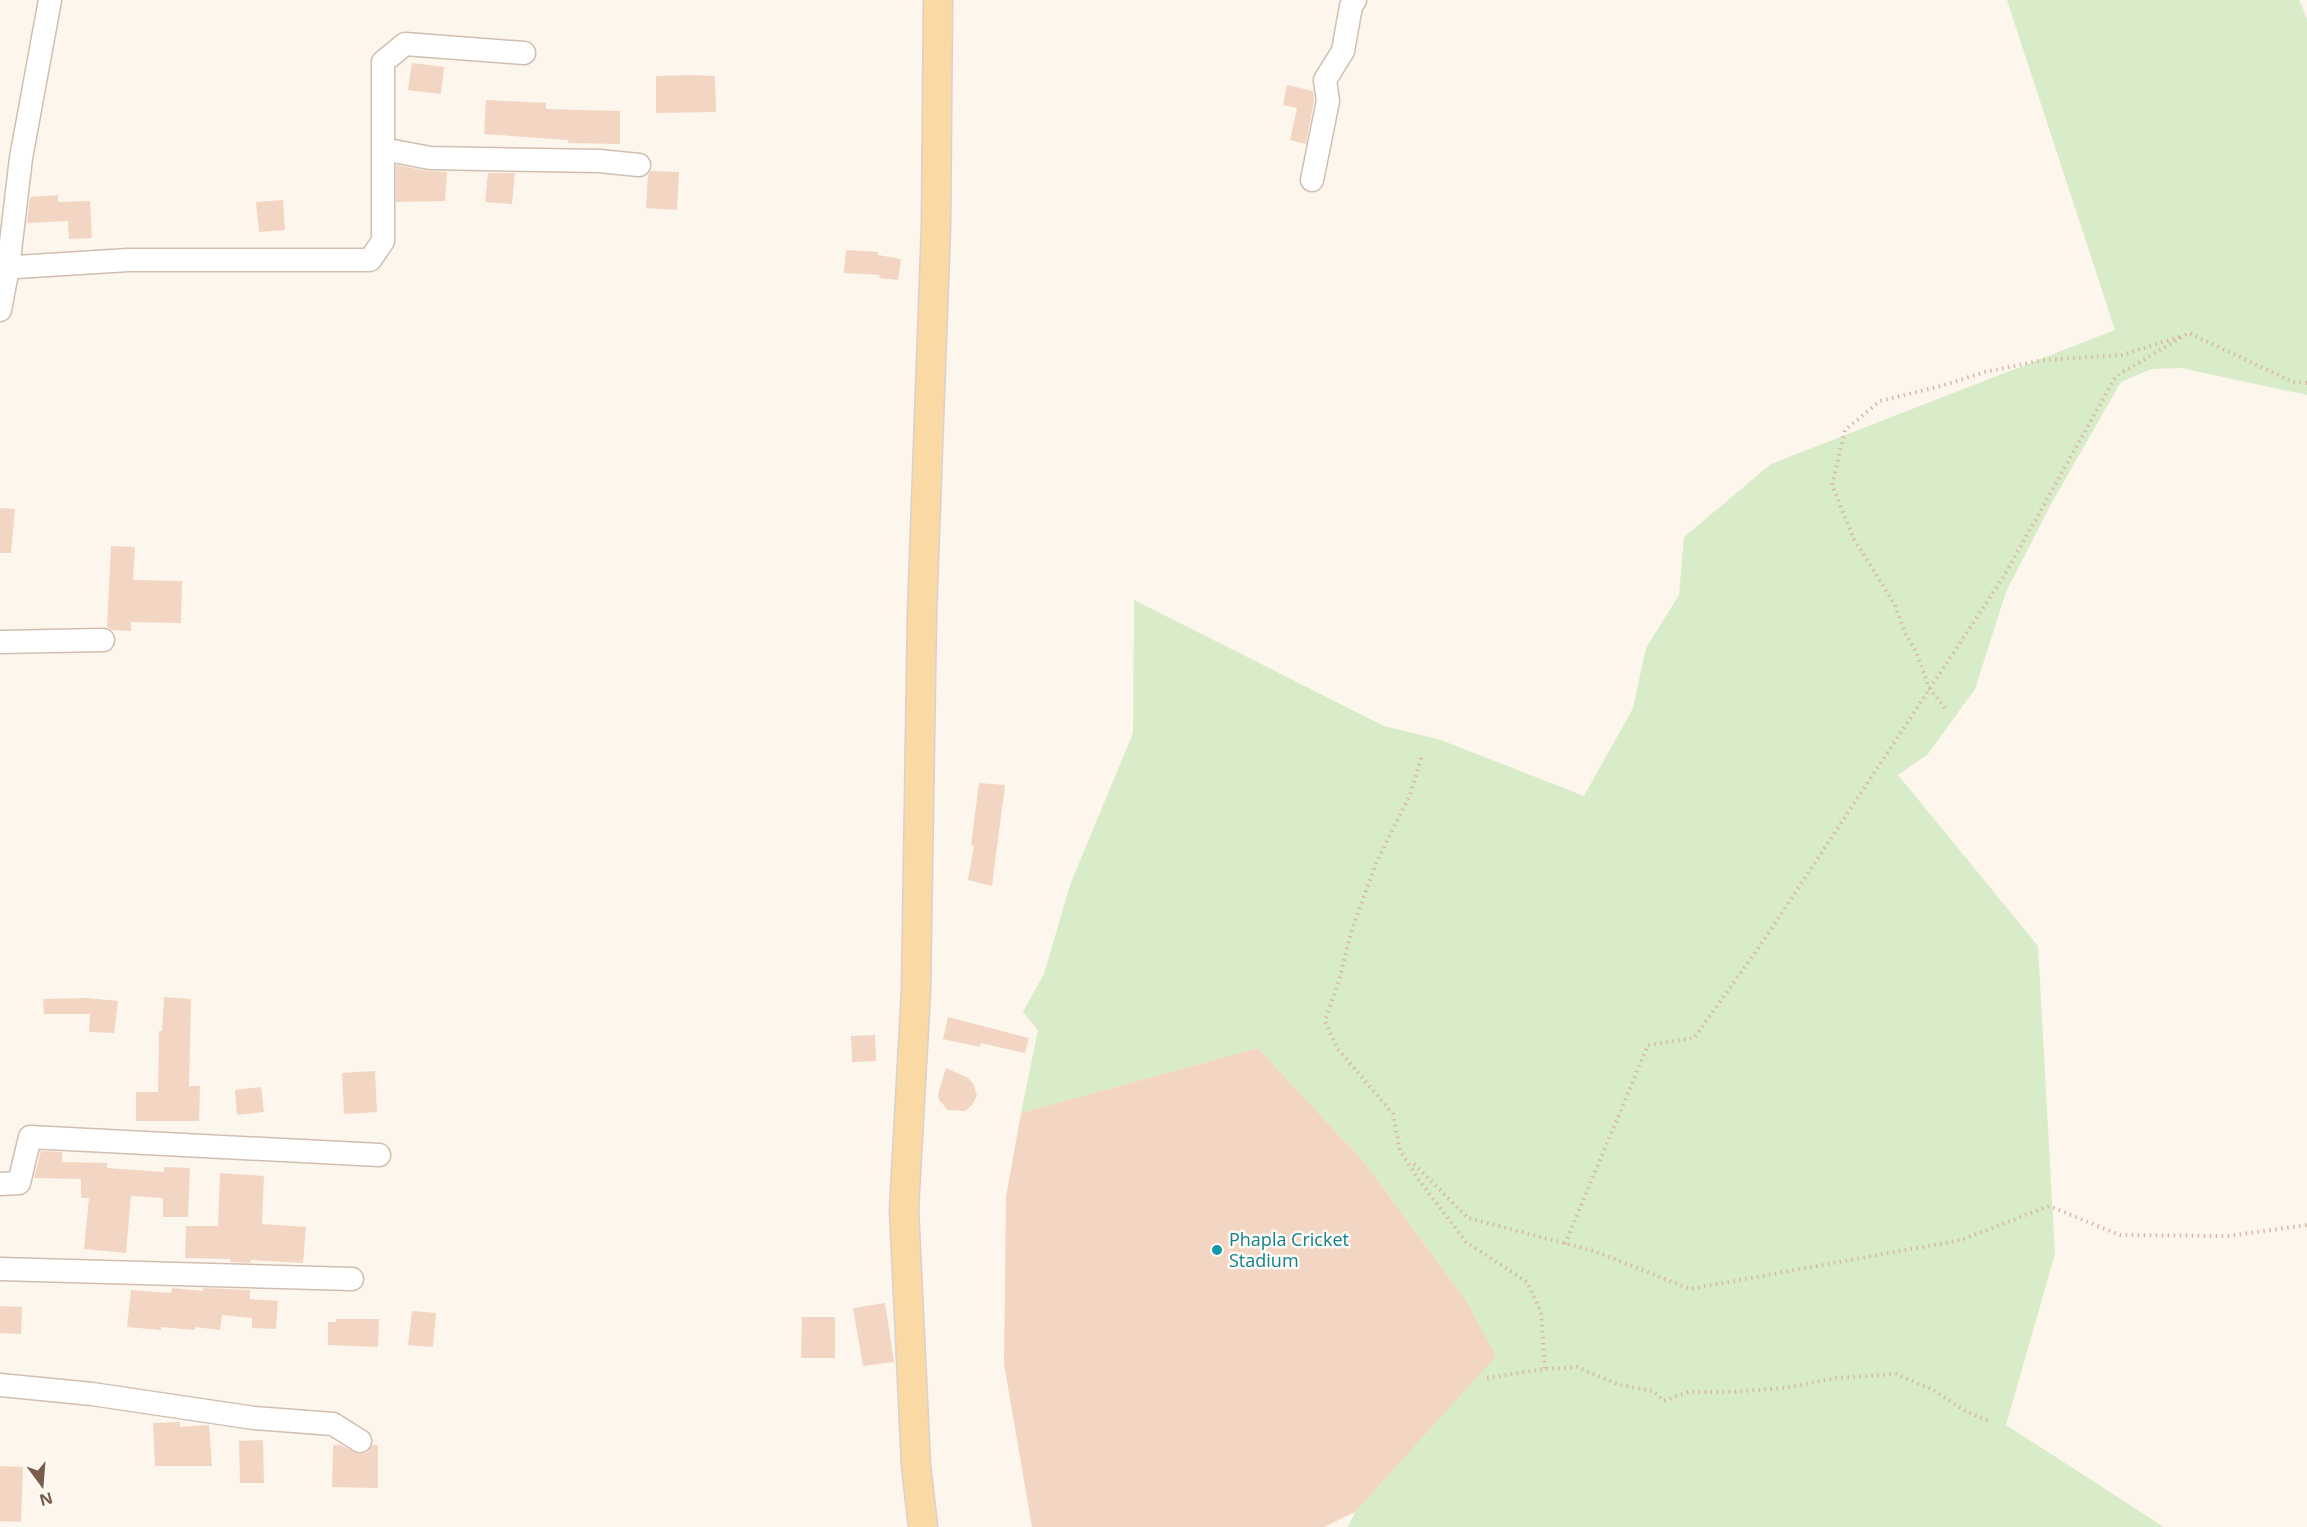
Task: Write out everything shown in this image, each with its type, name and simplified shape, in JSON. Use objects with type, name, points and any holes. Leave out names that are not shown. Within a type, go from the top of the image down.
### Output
[{"type":"main road","points":[[923,1527],[916,1465],[904,1209],[916,991],[922,614],[936,225],[938,0]]},
{"type":"street","points":[[0,310],[21,158],[50,0]]},
{"type":"street","points":[[1312,180],[1328,101],[1325,80],[1343,51],[1351,6],[1356,0]]},
{"type":"street","points":[[4,268],[128,260],[370,260],[383,241],[383,62],[405,44],[524,53]]},
{"type":"street","points":[[383,149],[430,158],[599,161],[639,165]]},
{"type":"street","points":[[0,642],[103,640]]},
{"type":"street","points":[[0,1184],[19,1183],[30,1137],[379,1155]]},
{"type":"street","points":[[0,1269],[352,1279]]},
{"type":"street","points":[[0,1385],[92,1394],[254,1418],[333,1424],[360,1441]]},
{"type":"path","points":[[1945,708],[1929,688],[1916,651],[1905,633],[1895,606],[1854,539],[1832,485],[1845,430],[1880,401],[1985,372],[2043,360],[2122,355],[2189,333],[2293,382],[2307,383]]},
{"type":"path","points":[[1565,1244],[1648,1045],[1694,1038],[1762,944],[2004,576],[2116,376],[2189,333]]},
{"type":"path","points":[[1421,758],[1410,795],[1377,861],[1352,929],[1340,977],[1325,1021],[1337,1048],[1393,1114],[1400,1150],[1419,1180],[1466,1242],[1527,1282],[1541,1312],[1545,1369]]},
{"type":"path","points":[[1414,1164],[1468,1218],[1594,1251],[1690,1289],[1961,1240],[2049,1206],[2120,1235],[2228,1236],[2307,1225]]},
{"type":"path","points":[[1487,1378],[1545,1369],[1577,1367],[1620,1385],[1653,1391],[1664,1401],[1688,1392],[1784,1388],[1836,1378],[1896,1374],[1934,1390],[1967,1412],[1990,1421]]},
{"type":"green space","points":[[2007,0],[2299,0],[2307,19],[2307,395],[2181,368],[2151,369],[2121,382],[2050,506],[2006,592],[1975,689],[1928,754],[1898,775],[2038,946],[2055,1254],[2006,1425],[2164,1527],[1348,1527],[1355,1512],[1495,1356],[1467,1302],[1364,1162],[1258,1048],[1021,1113],[1038,1030],[1023,1012],[1044,974],[1070,885],[1133,733],[1134,600],[1384,726],[1441,740],[1584,796],[1633,708],[1646,648],[1679,595],[1684,537],[1771,464],[2115,330]]},
{"type":"building","points":[[412,63],[444,67],[441,94],[408,90]]},
{"type":"building","points":[[656,76],[715,76],[716,112],[656,113]]},
{"type":"building","points":[[1287,85],[1313,91],[1314,101],[1306,144],[1290,140],[1297,108],[1283,105]]},
{"type":"building","points":[[486,100],[546,103],[546,109],[620,111],[620,144],[568,143],[568,140],[484,134]]},
{"type":"building","points":[[396,165],[447,172],[445,201],[396,202]]},
{"type":"building","points":[[651,171],[679,172],[677,210],[646,208],[648,175]]},
{"type":"building","points":[[488,173],[515,173],[512,204],[485,202]]},
{"type":"building","points":[[58,195],[58,202],[90,201],[92,238],[69,239],[68,221],[27,223],[30,197]]},
{"type":"building","points":[[283,200],[285,230],[259,232],[256,202]]},
{"type":"building","points":[[846,250],[878,252],[878,255],[901,259],[898,280],[879,278],[880,275],[844,273]]},
{"type":"building","points":[[0,508],[15,509],[11,553],[0,553]]},
{"type":"building","points":[[111,546],[135,547],[133,580],[182,581],[181,623],[131,622],[131,631],[112,630],[107,627]]},
{"type":"building","points":[[979,783],[1005,785],[992,886],[968,880],[974,846],[971,845]]},
{"type":"building","points":[[164,997],[191,999],[189,1086],[200,1086],[199,1121],[136,1121],[136,1092],[158,1092],[159,1031],[162,1031]]},
{"type":"building","points":[[86,998],[118,1001],[114,1033],[89,1032],[90,1014],[44,1014],[43,999]]},
{"type":"building","points":[[948,1017],[1029,1038],[1025,1053],[981,1043],[980,1047],[943,1039]]},
{"type":"building","points":[[875,1035],[876,1061],[852,1062],[851,1036]]},
{"type":"building","name":"Phapla Cricket Stadium","points":[[1258,1048],[1364,1162],[1467,1302],[1496,1356],[1355,1512],[1324,1527],[1032,1527],[1004,1364],[1006,1197],[1021,1113]]},
{"type":"building","points":[[946,1068],[968,1078],[974,1085],[977,1096],[965,1111],[948,1110],[939,1100],[938,1094]]},
{"type":"building","points":[[375,1071],[377,1112],[344,1114],[342,1073]]},
{"type":"building","points":[[261,1087],[264,1112],[237,1115],[235,1090]]},
{"type":"building","points":[[41,1151],[62,1152],[62,1162],[107,1163],[107,1168],[164,1172],[164,1167],[190,1168],[188,1217],[163,1217],[163,1198],[131,1196],[126,1253],[84,1249],[89,1198],[81,1198],[81,1179],[34,1178]]},
{"type":"building","points":[[220,1173],[264,1176],[262,1224],[306,1227],[303,1263],[251,1260],[251,1263],[230,1262],[230,1259],[185,1258],[186,1226],[218,1226]]},
{"type":"building","points":[[172,1288],[203,1291],[203,1288],[250,1290],[250,1299],[278,1301],[276,1329],[252,1328],[252,1318],[222,1315],[220,1330],[195,1327],[195,1330],[161,1327],[161,1330],[127,1327],[131,1290],[171,1293]]},
{"type":"building","points":[[885,1303],[894,1362],[863,1366],[853,1308]]},
{"type":"building","points":[[0,1306],[22,1307],[21,1334],[0,1333]]},
{"type":"building","points":[[412,1311],[436,1313],[433,1347],[408,1345]]},
{"type":"building","points":[[802,1317],[835,1317],[835,1358],[801,1358]]},
{"type":"building","points":[[336,1319],[379,1319],[378,1347],[328,1345],[328,1322],[336,1322]]},
{"type":"building","points":[[180,1422],[180,1427],[209,1425],[212,1466],[155,1466],[153,1423]]},
{"type":"building","points":[[263,1440],[264,1483],[240,1483],[239,1441]]},
{"type":"building","points":[[333,1445],[340,1445],[360,1454],[367,1453],[373,1445],[378,1445],[378,1488],[332,1487]]},
{"type":"building","points":[[0,1466],[23,1467],[21,1522],[0,1521]]},
{"type":"place","name":"Phapla Cricket Stadium","points":[[1217,1250]]}]
